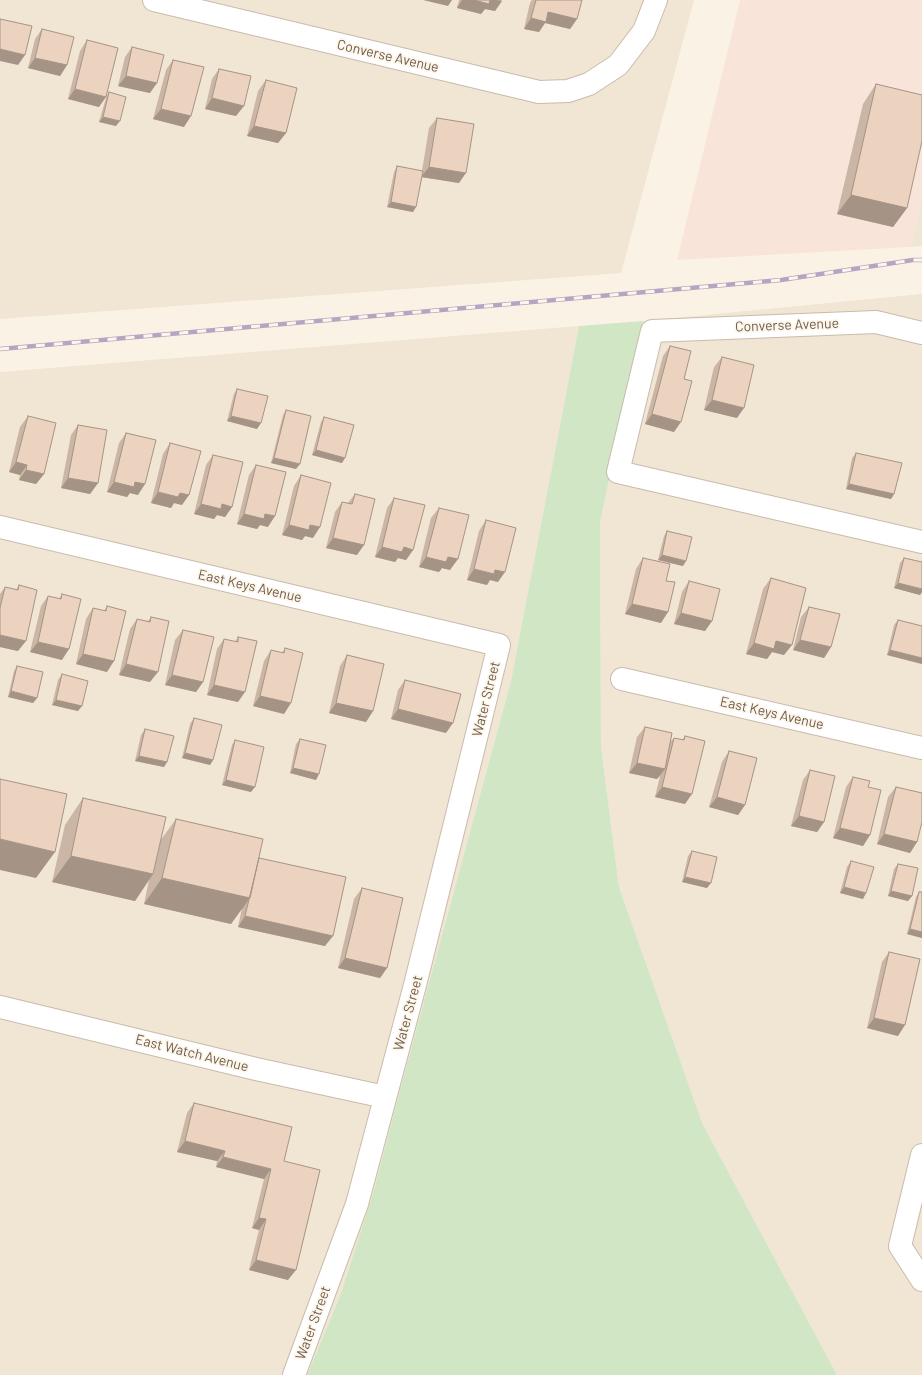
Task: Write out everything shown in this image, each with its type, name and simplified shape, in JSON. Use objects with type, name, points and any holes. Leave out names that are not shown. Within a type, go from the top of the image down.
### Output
[{"type":"street","name":"Converse Avenue","points":[[154,0],[539,92],[568,91],[589,84],[618,65],[644,31],[656,0]]},
{"type":"street","name":"Converse Avenue","points":[[922,333],[876,322],[652,331],[618,472],[922,542]]},
{"type":"street","name":"East Keys Avenue","points":[[0,527],[499,645]]},
{"type":"street","name":"Water Street","points":[[294,1375],[357,1204],[415,985],[499,645]]},
{"type":"street","name":"East Keys Avenue","points":[[622,679],[922,748]]},
{"type":"street","name":"East Watch Avenue","points":[[0,1007],[249,1067],[385,1097]]},
{"type":"street","points":[[922,1157],[900,1246],[922,1280]]},
{"type":"shaded area","points":[[0,0],[694,0],[621,273],[0,319]]},
{"type":"shaded area","points":[[740,0],[922,0],[922,198],[910,247],[677,260]]},
{"type":"shaded area","points":[[922,198],[922,246],[910,247]]},
{"type":"shaded area","points":[[922,294],[922,1375],[837,1375],[702,1123],[619,887],[601,747],[600,522],[643,321]]},
{"type":"shaded area","points":[[579,326],[511,681],[373,1194],[340,1296],[307,1375],[0,1375],[0,372]]},
{"type":"green space","points":[[643,321],[600,522],[601,747],[619,887],[702,1123],[837,1375],[307,1375],[340,1296],[373,1194],[511,681],[579,326]]},
{"type":"building","points":[[474,0],[490,0],[489,4]]},
{"type":"building","points":[[536,0],[582,0],[577,19],[548,12],[546,22],[531,18]]},
{"type":"building","points":[[0,19],[32,26],[25,55],[0,49]]},
{"type":"building","points":[[42,29],[74,37],[67,65],[35,58]]},
{"type":"building","points":[[87,40],[118,48],[106,97],[75,89]]},
{"type":"building","points":[[132,47],[164,55],[157,83],[126,76]]},
{"type":"building","points":[[173,60],[204,67],[191,116],[161,109]]},
{"type":"building","points":[[219,69],[251,76],[244,106],[212,98]]},
{"type":"building","points":[[266,80],[297,88],[286,133],[254,126]]},
{"type":"building","points":[[876,84],[922,95],[922,141],[907,208],[851,195]]},
{"type":"building","points":[[109,92],[126,97],[120,121],[103,117]]},
{"type":"building","points":[[437,118],[474,124],[466,173],[429,167]]},
{"type":"building","points":[[397,166],[423,171],[416,207],[391,202]]},
{"type":"building","points":[[670,346],[691,351],[684,379],[692,381],[681,422],[652,414]]},
{"type":"building","points":[[722,357],[754,365],[744,408],[712,400]]},
{"type":"building","points":[[237,389],[268,396],[261,423],[231,416]]},
{"type":"building","points":[[286,410],[311,416],[300,464],[274,458]]},
{"type":"building","points":[[28,416],[56,423],[44,474],[26,470],[27,465],[16,462]]},
{"type":"building","points":[[324,417],[354,425],[345,458],[316,450]]},
{"type":"building","points":[[78,425],[107,430],[98,483],[68,478]]},
{"type":"building","points":[[126,433],[156,440],[145,484],[135,482],[134,487],[114,482]]},
{"type":"building","points":[[170,443],[201,451],[189,495],[180,493],[178,497],[158,492]]},
{"type":"building","points":[[856,453],[902,463],[894,494],[849,484]]},
{"type":"building","points":[[213,455],[243,462],[232,507],[222,504],[221,509],[201,504]]},
{"type":"building","points":[[256,465],[286,472],[275,516],[265,514],[264,519],[244,514]]},
{"type":"building","points":[[301,475],[331,483],[320,527],[310,525],[309,530],[289,525]]},
{"type":"building","points":[[355,494],[375,499],[364,545],[333,538],[342,502],[352,504]]},
{"type":"building","points":[[394,498],[425,505],[413,550],[404,547],[402,552],[382,547]]},
{"type":"building","points":[[439,508],[469,515],[458,559],[448,557],[446,562],[426,557]]},
{"type":"building","points":[[486,520],[516,528],[505,572],[495,570],[494,574],[474,569]]},
{"type":"building","points":[[667,531],[692,537],[686,561],[662,555]]},
{"type":"building","points":[[643,558],[670,564],[666,581],[675,582],[668,612],[632,604]]},
{"type":"building","points":[[904,558],[922,562],[922,589],[898,583]]},
{"type":"building","points":[[771,578],[806,588],[792,645],[776,641],[774,649],[754,643]]},
{"type":"building","points":[[689,581],[720,589],[712,621],[681,613]]},
{"type":"building","points":[[19,585],[37,590],[26,641],[0,635],[0,608],[5,587],[18,590]]},
{"type":"building","points":[[62,594],[81,599],[69,649],[38,642],[48,596],[61,599]]},
{"type":"building","points":[[107,606],[126,611],[114,661],[83,654],[93,608],[106,611]]},
{"type":"building","points":[[809,607],[840,614],[831,647],[800,640]]},
{"type":"building","points":[[151,617],[169,621],[158,672],[126,664],[137,619],[150,622]]},
{"type":"building","points":[[898,620],[922,626],[922,658],[890,650]]},
{"type":"building","points":[[183,630],[214,637],[203,682],[172,675]]},
{"type":"building","points":[[238,637],[257,641],[245,692],[214,685],[224,639],[238,642]]},
{"type":"building","points":[[285,648],[303,653],[291,703],[260,696],[271,650],[284,653]]},
{"type":"building","points":[[347,655],[384,664],[373,711],[336,703]]},
{"type":"building","points":[[17,666],[43,672],[37,698],[11,691]]},
{"type":"building","points":[[62,674],[88,681],[82,706],[56,700]]},
{"type":"building","points":[[405,680],[461,694],[453,723],[398,709]]},
{"type":"building","points":[[194,718],[222,725],[213,760],[185,753]]},
{"type":"building","points":[[645,727],[672,733],[665,769],[637,763]]},
{"type":"building","points":[[145,729],[174,736],[167,762],[139,756]]},
{"type":"building","points":[[685,736],[705,741],[692,794],[662,787],[674,738],[684,740]]},
{"type":"building","points":[[300,739],[326,745],[319,774],[293,768]]},
{"type":"building","points":[[235,740],[264,747],[255,787],[226,780]]},
{"type":"building","points":[[729,751],[757,758],[745,805],[717,797]]},
{"type":"building","points":[[810,770],[835,776],[824,822],[799,816]]},
{"type":"building","points":[[853,777],[870,781],[868,787],[881,790],[870,835],[840,828]]},
{"type":"building","points":[[0,779],[67,794],[55,852],[0,839]]},
{"type":"building","points":[[896,787],[922,793],[922,822],[917,842],[884,834]]},
{"type":"building","points":[[83,798],[166,817],[153,874],[71,856]]},
{"type":"building","points":[[176,819],[263,839],[250,898],[162,878]]},
{"type":"building","points":[[692,851],[717,857],[711,883],[685,877]]},
{"type":"building","points":[[259,858],[346,877],[333,936],[245,916]]},
{"type":"building","points":[[851,861],[874,867],[866,893],[844,887]]},
{"type":"building","points":[[898,864],[918,868],[912,896],[891,891]]},
{"type":"building","points":[[362,888],[403,898],[387,968],[345,958]]},
{"type":"building","points":[[919,892],[922,892],[922,932],[910,929]]},
{"type":"building","points":[[889,952],[920,959],[905,1025],[874,1018]]},
{"type":"building","points":[[194,1103],[292,1127],[284,1161],[320,1170],[296,1270],[256,1260],[266,1219],[259,1218],[271,1169],[223,1157],[225,1151],[185,1141]]},
{"type":"railway","points":[[0,349],[781,280],[913,260],[922,260]]}]
